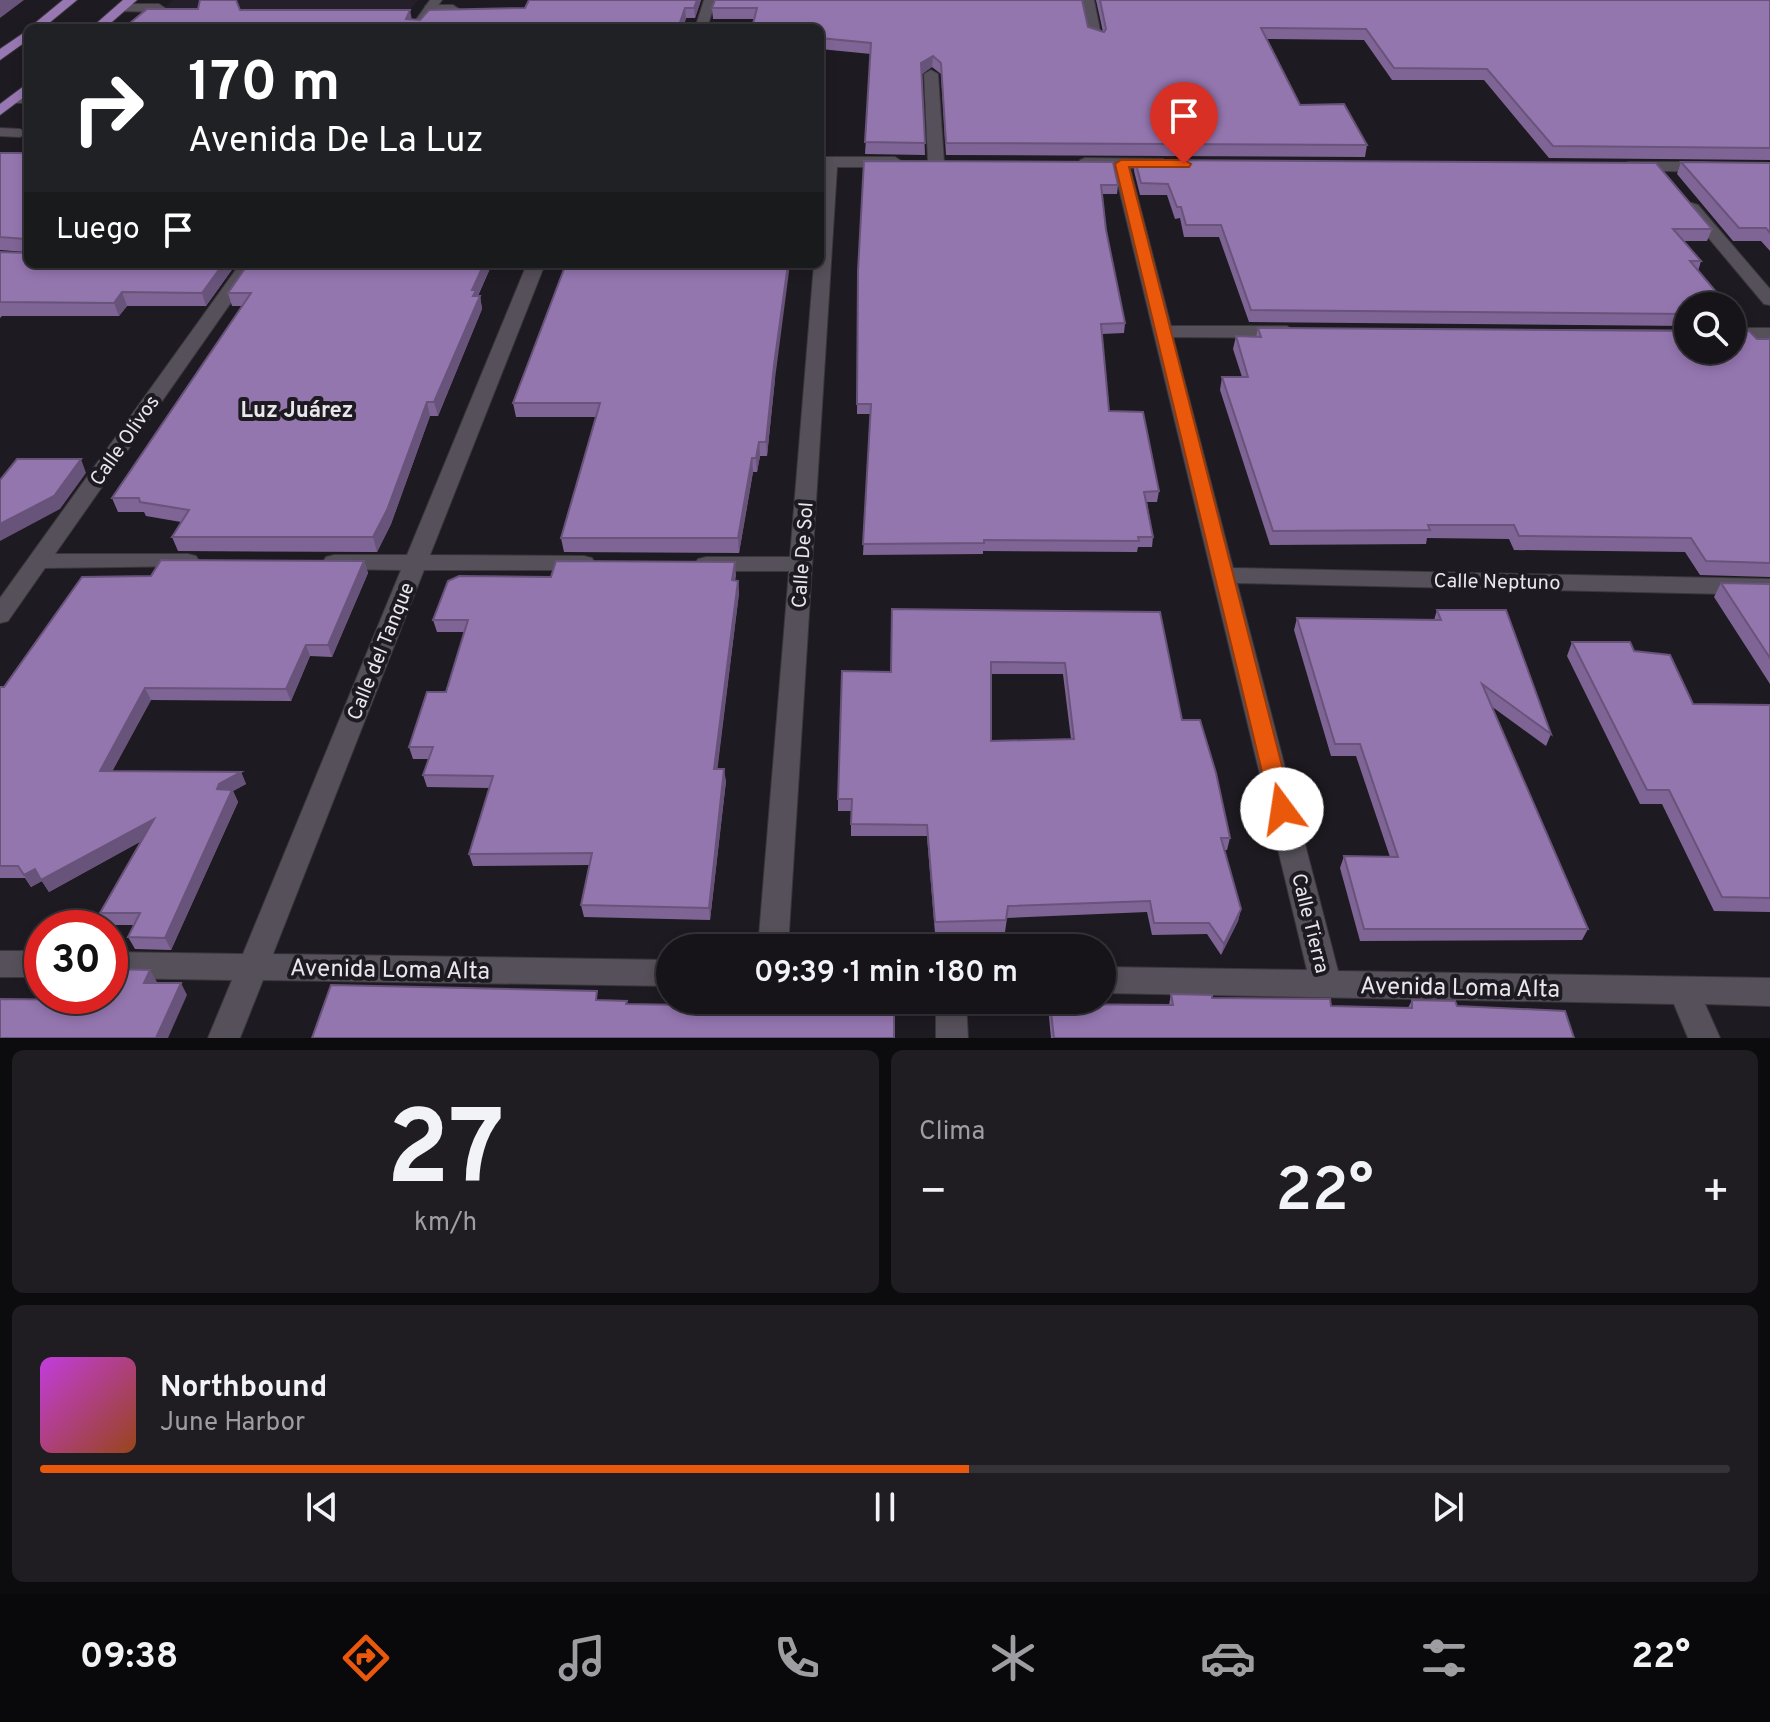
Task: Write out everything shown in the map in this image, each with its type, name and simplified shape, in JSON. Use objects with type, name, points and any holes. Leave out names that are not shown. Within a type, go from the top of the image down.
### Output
[{"type":"main road","points":[[40,24],[71,0]]},
{"type":"main road","points":[[102,24],[126,4]]},
{"type":"main road","points":[[0,56],[24,37]]},
{"type":"main road","points":[[0,111],[21,99]]},
{"type":"street","points":[[702,24],[710,0]]},
{"type":"street","points":[[1088,0],[1097,37]]},
{"type":"street","points":[[126,4],[159,8]]},
{"type":"street","points":[[419,24],[432,5],[453,9]]},
{"type":"street","points":[[825,162],[929,162],[931,74]]},
{"type":"street","points":[[0,132],[20,133]]},
{"type":"street","points":[[1075,163],[1184,164]]},
{"type":"street","name":"Calle Tierra","points":[[1121,164],[1326,985]]},
{"type":"street","points":[[1610,167],[1668,179],[1728,167]]},
{"type":"street","points":[[1668,179],[1770,300]]},
{"type":"street","name":"Calle Olivos","points":[[0,615],[246,268]]},
{"type":"street","name":"Calle del Tanque","points":[[224,1038],[534,268]]},
{"type":"street","name":"Calle De Sol","points":[[774,934],[819,268]]},
{"type":"street","points":[[1163,331],[1306,332]]},
{"type":"street","points":[[1746,334],[1770,334]]},
{"type":"street","points":[[38,561],[211,562]]},
{"type":"street","points":[[306,562],[601,563]]},
{"type":"street","points":[[678,564],[801,564]]},
{"type":"street","name":"Calle Neptuno","points":[[1223,575],[1770,587]]},
{"type":"street","points":[[0,964],[24,964]]},
{"type":"street","name":"Avenida Loma Alta","points":[[128,965],[656,973]]},
{"type":"street","name":"Avenida Loma Alta","points":[[1116,980],[1770,992]]},
{"type":"street","points":[[1683,990],[1704,1038]]},
{"type":"street","points":[[951,1014],[952,1038]]},
{"type":"shaded area","points":[[173,0],[418,0],[399,24],[145,24]]},
{"type":"building","points":[[200,0],[236,0],[240,10],[410,10],[406,19],[420,20],[429,10],[525,8],[529,0],[697,0],[694,8],[685,8],[679,24],[129,24],[147,9],[198,9]]},
{"type":"building","points":[[715,0],[1082,0],[1088,27],[1104,32],[1100,0],[1769,0],[1770,148],[1553,146],[1487,69],[1394,68],[1366,29],[1261,28],[1300,105],[1344,104],[1367,145],[946,143],[941,63],[933,56],[921,63],[925,143],[865,142],[871,43],[824,38],[824,24],[753,24],[757,8],[712,8]]},
{"type":"building","points":[[0,153],[24,153],[24,239],[0,237]]},
{"type":"building","points":[[1135,160],[1656,163],[1712,229],[1673,229],[1701,261],[1690,261],[1716,292],[1674,292],[1674,314],[1251,310],[1221,225],[1186,225],[1181,207],[1177,207],[1168,184],[1141,183]]},
{"type":"building","points":[[864,161],[1113,162],[1118,185],[1101,185],[1106,230],[1125,323],[1101,324],[1109,411],[1143,412],[1159,491],[1144,492],[1153,537],[1138,537],[1139,541],[984,540],[984,543],[863,544],[871,404],[857,404],[858,271]]},
{"type":"building","points":[[1681,162],[1770,163],[1770,233],[1766,228],[1739,228]]},
{"type":"building","points":[[0,252],[24,253],[24,268],[220,268],[202,293],[122,292],[114,303],[0,302]]},
{"type":"building","points":[[245,268],[482,268],[472,290],[476,290],[473,296],[480,296],[434,402],[427,402],[387,510],[373,537],[172,537],[189,510],[140,502],[139,498],[112,498],[251,293],[228,293]]},
{"type":"building","points":[[564,268],[787,268],[766,442],[759,442],[756,458],[752,458],[738,538],[561,538],[600,403],[513,403]]},
{"type":"building","points":[[1258,328],[1674,331],[1674,364],[1746,364],[1746,331],[1757,339],[1770,339],[1770,563],[1706,561],[1691,538],[1519,536],[1514,525],[1428,525],[1430,530],[1273,531],[1222,377],[1248,377],[1236,336],[1261,337]]},
{"type":"building","points":[[17,459],[81,459],[54,496],[0,524],[0,480]]},
{"type":"building","points":[[161,560],[364,561],[328,645],[306,645],[286,689],[145,688],[100,771],[241,772],[219,784],[217,789],[232,790],[165,938],[128,937],[140,913],[102,910],[154,819],[41,880],[35,869],[24,875],[18,866],[0,866],[0,687],[4,687],[82,577],[151,576]]},
{"type":"building","points":[[556,561],[735,562],[732,580],[738,581],[714,769],[724,769],[709,908],[581,905],[592,853],[469,854],[493,776],[423,775],[433,747],[409,747],[427,692],[446,692],[468,620],[433,620],[448,581],[459,576],[551,577]]},
{"type":"building","points":[[1721,583],[1770,584],[1770,658]]},
{"type":"building","points":[[892,609],[1160,612],[1182,720],[1200,720],[1216,773],[1230,838],[1221,838],[1241,909],[1224,944],[1209,923],[1154,923],[1150,901],[1008,906],[1006,920],[935,922],[927,825],[851,824],[852,799],[838,799],[842,671],[891,672]],"holes":[[[991,662],[1065,663],[1074,739],[991,741]]]},
{"type":"building","points":[[1437,610],[1506,610],[1551,734],[1482,684],[1588,929],[1364,929],[1344,856],[1398,857],[1360,744],[1335,744],[1297,618],[1441,620]]},
{"type":"building","points":[[1572,642],[1630,642],[1634,651],[1670,655],[1693,704],[1770,705],[1770,898],[1722,897],[1669,790],[1647,790]]},
{"type":"building","points":[[128,969],[150,970],[144,983],[181,983],[156,1038],[0,1038],[0,999],[24,999],[24,1014],[128,1014]]},
{"type":"building","points":[[331,985],[597,991],[596,1000],[656,1004],[656,1014],[894,1014],[894,1038],[312,1038]]},
{"type":"building","points":[[1171,994],[1212,995],[1212,998],[1330,999],[1331,1006],[1412,1008],[1412,1000],[1455,1001],[1457,1006],[1565,1011],[1574,1038],[1054,1038],[1051,1014],[1116,1014],[1116,1005],[1173,1005]]},
{"type":"district","name":"Luz Juárez","points":[[297,409]]},
{"type":"route","points":[[1184,164],[1121,164],[1282,809]]}]
